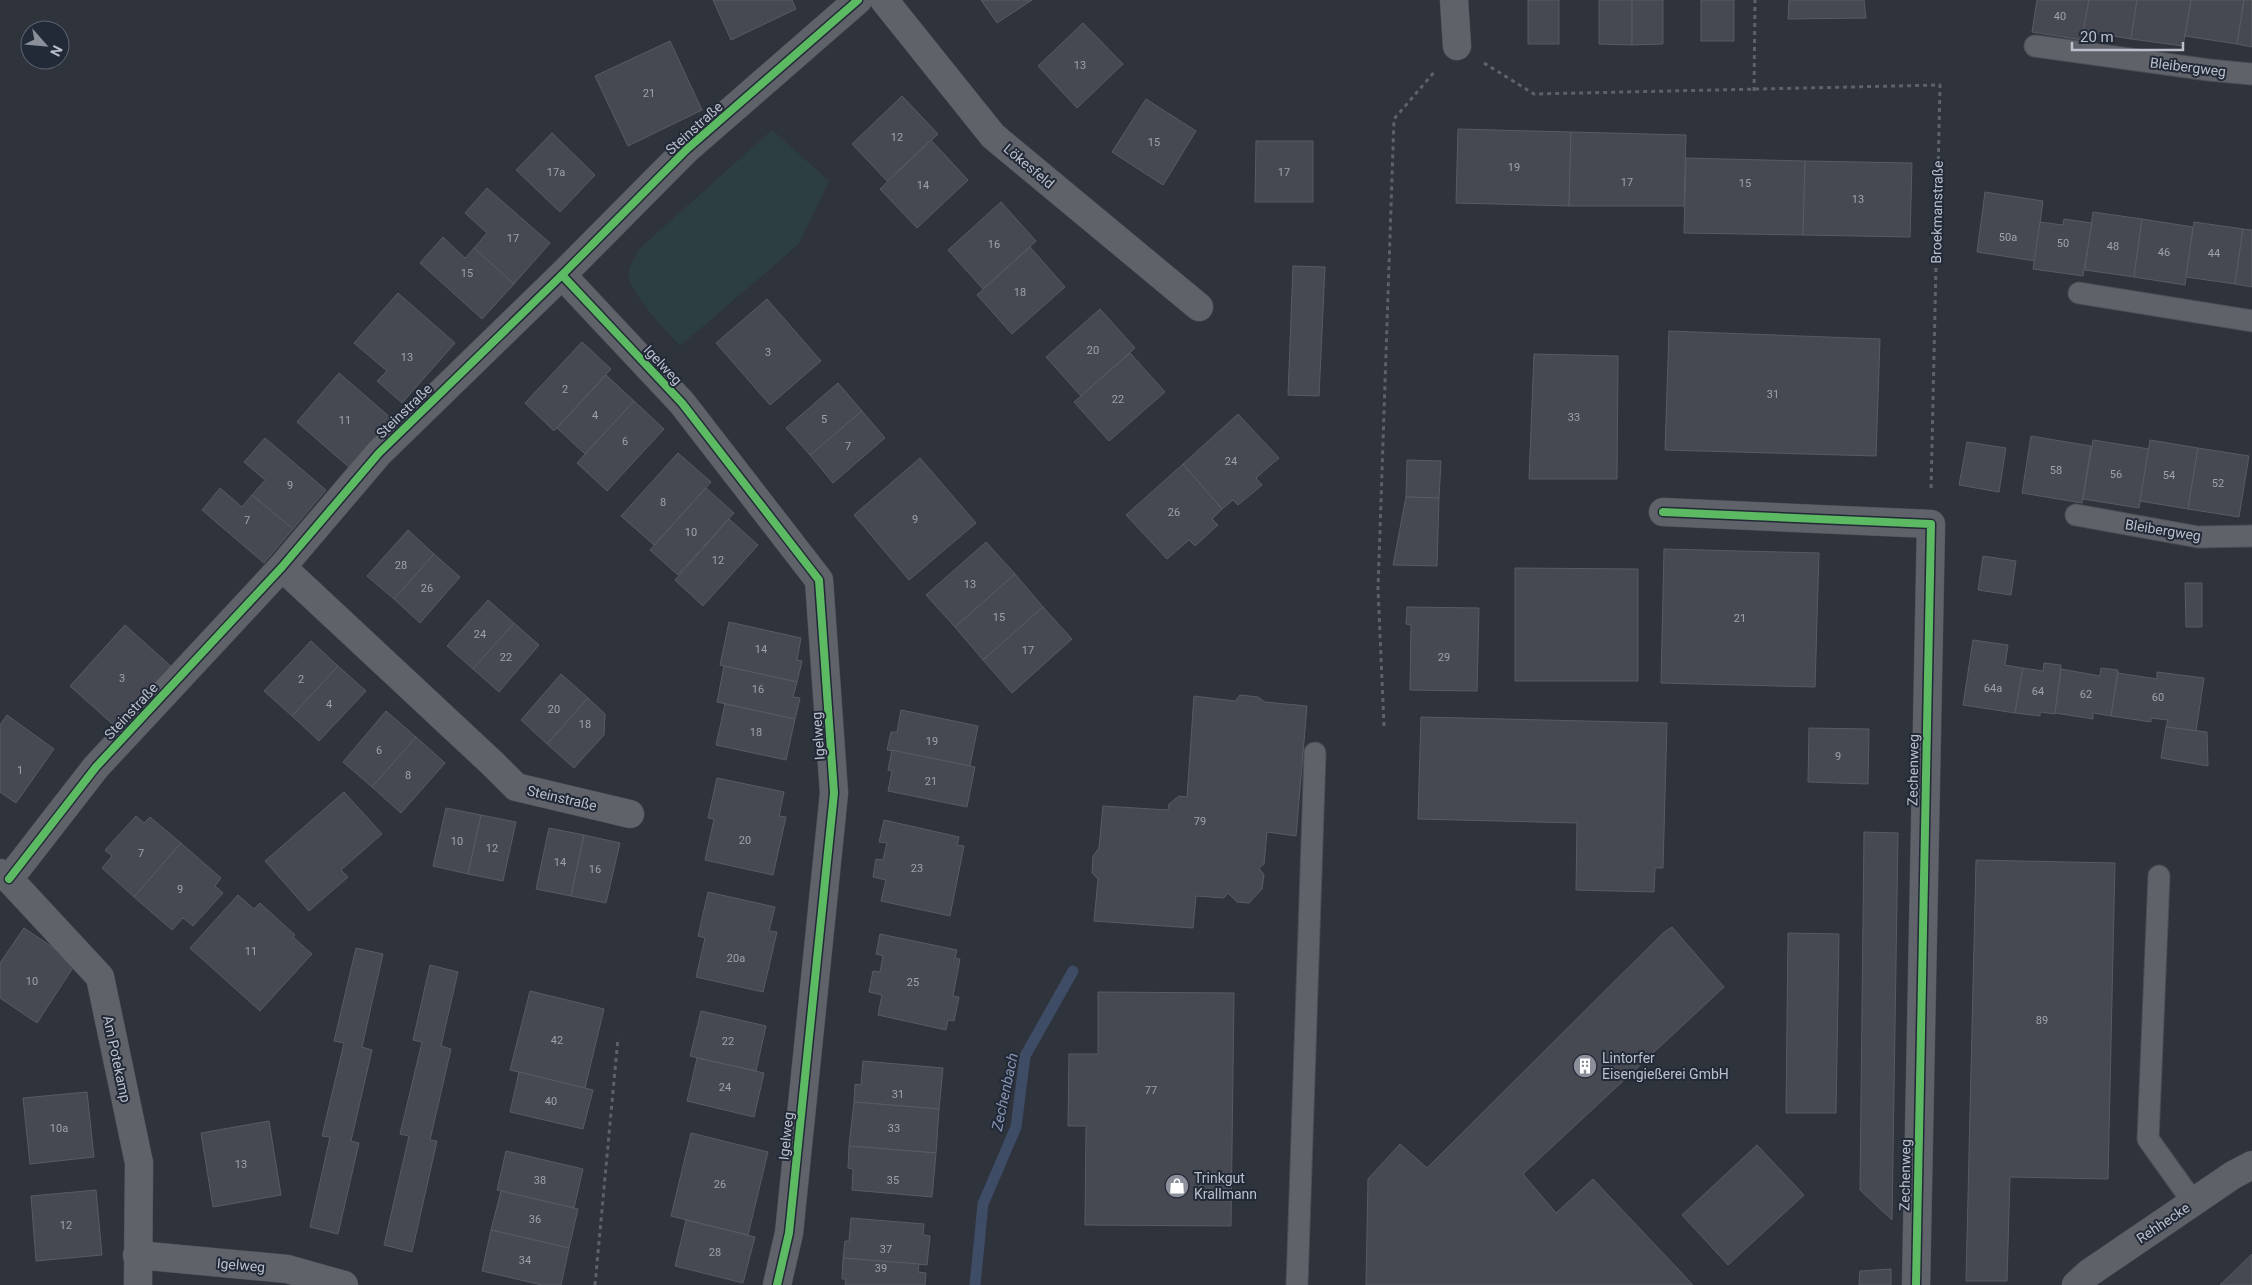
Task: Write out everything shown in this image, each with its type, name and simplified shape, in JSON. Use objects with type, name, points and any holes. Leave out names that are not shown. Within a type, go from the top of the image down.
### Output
[{"type":"street","name":"Steinstraße","points":[[4,876],[96,767],[282,567],[378,453],[562,275],[687,149],[858,0]]},
{"type":"street","name":"Lökesfeld","points":[[884,0],[992,136],[1199,307]]},
{"type":"street","points":[[1454,0],[1457,46]]},
{"type":"street","name":"Igelweg","points":[[562,275],[682,403],[819,580],[834,793],[789,1233],[777,1285]]},
{"type":"street","points":[[1663,512],[1931,524]]},
{"type":"street","name":"Zechenweg","points":[[1916,1285],[1931,524]]},
{"type":"street","name":"Steinstraße","points":[[282,567],[516,788],[630,814]]},
{"type":"street","name":"Am Potekamp","points":[[4,876],[100,977],[139,1163],[138,1285]]},
{"type":"street","name":"Rehhecke","points":[[2076,1285],[2089,1273],[2252,1165]]},
{"type":"street","name":"Igelweg","points":[[137,1255],[287,1269],[344,1285]]},
{"type":"lane","name":"Bleibergweg","points":[[2035,46],[2209,70],[2252,74]]},
{"type":"lane","points":[[2079,292],[2252,321]]},
{"type":"lane","name":"Bleibergweg","points":[[2076,515],[2198,537],[2252,536]]},
{"type":"lane","points":[[1297,1285],[1315,753]]},
{"type":"lane","points":[[2159,876],[2148,1138],[2194,1202]]},
{"type":"path","points":[[1754,91],[1755,0]]},
{"type":"path","points":[[1384,726],[1378,589],[1394,119],[1457,46]]},
{"type":"path","points":[[595,1285],[618,1038]]},
{"type":"shaded area","points":[[772,130],[829,181],[799,244],[680,346],[651,314],[637,295],[629,278],[629,270],[639,249]]},
{"type":"building","points":[[713,0],[792,0],[796,9],[731,40]]},
{"type":"building","points":[[981,0],[1032,0],[997,23]]},
{"type":"building","points":[[1528,0],[1559,0],[1559,44],[1528,44]]},
{"type":"building","points":[[1599,0],[1632,0],[1632,45],[1599,44]]},
{"type":"building","points":[[1632,0],[1663,0],[1663,44],[1632,45]]},
{"type":"building","points":[[1701,0],[1734,0],[1734,41],[1701,41]]},
{"type":"building","points":[[1789,0],[1864,0],[1866,18],[1788,19]]},
{"type":"building","points":[[2037,0],[2089,0],[2082,40],[2032,32]]},
{"type":"building","points":[[2089,0],[2137,0],[2131,39],[2083,31]]},
{"type":"building","points":[[2137,0],[2191,0],[2183,46],[2131,39]]},
{"type":"building","points":[[2191,0],[2244,0],[2237,44],[2185,36]]},
{"type":"building","points":[[2244,0],[2252,0],[2252,47],[2237,44]]},
{"type":"building","points":[[1083,23],[1123,64],[1077,108],[1038,66]]},
{"type":"building","points":[[670,41],[702,110],[628,146],[595,76]]},
{"type":"building","points":[[902,96],[938,134],[887,181],[852,144]]},
{"type":"building","points":[[1146,99],[1196,131],[1163,185],[1112,152]]},
{"type":"building","points":[[1458,129],[1571,132],[1569,206],[1456,203]]},
{"type":"building","points":[[1571,132],[1686,135],[1684,206],[1569,206]]},
{"type":"building","points":[[552,133],[595,175],[560,212],[516,170]]},
{"type":"building","points":[[931,140],[968,180],[917,228],[880,189]]},
{"type":"building","points":[[1256,141],[1313,141],[1313,202],[1255,202]]},
{"type":"building","points":[[1686,158],[1805,161],[1803,235],[1684,233]]},
{"type":"building","points":[[1805,161],[1912,163],[1910,237],[1803,235]]},
{"type":"building","points":[[487,188],[550,243],[514,284],[474,248],[487,233],[465,213]]},
{"type":"building","points":[[1985,192],[2043,201],[2035,261],[1977,252]]},
{"type":"building","points":[[1001,202],[1036,241],[983,289],[948,250]]},
{"type":"building","points":[[2093,212],[2142,219],[2134,277],[2085,270]]},
{"type":"building","points":[[2064,219],[2092,223],[2083,276],[2033,269],[2040,222],[2063,225]]},
{"type":"building","points":[[2142,219],[2193,227],[2185,285],[2134,277]]},
{"type":"building","points":[[2194,222],[2243,229],[2235,284],[2186,277]]},
{"type":"building","points":[[2243,229],[2252,230],[2252,287],[2235,284]]},
{"type":"building","points":[[443,237],[465,258],[474,248],[514,284],[482,319],[420,263]]},
{"type":"building","points":[[1030,247],[1065,287],[1012,334],[977,295]]},
{"type":"building","points":[[1293,266],[1325,267],[1319,396],[1288,395]]},
{"type":"building","points":[[398,293],[455,343],[402,403],[377,381],[387,371],[354,343]]},
{"type":"building","points":[[767,299],[821,361],[770,405],[716,343]]},
{"type":"building","points":[[1100,309],[1135,348],[1081,396],[1046,357]]},
{"type":"building","points":[[1669,331],[1880,339],[1876,456],[1665,450]]},
{"type":"building","points":[[582,342],[611,369],[554,431],[525,403]]},
{"type":"building","points":[[1130,353],[1165,392],[1109,441],[1074,402]]},
{"type":"building","points":[[1534,354],[1618,356],[1617,479],[1529,479]]},
{"type":"building","points":[[339,373],[392,419],[350,468],[297,422]]},
{"type":"building","points":[[606,375],[634,401],[585,454],[557,428]]},
{"type":"building","points":[[838,383],[862,411],[810,455],[786,428]]},
{"type":"building","points":[[634,401],[664,429],[607,491],[577,463]]},
{"type":"building","points":[[862,411],[885,438],[833,483],[810,455]]},
{"type":"building","points":[[1238,414],[1279,458],[1256,478],[1262,485],[1238,505],[1233,500],[1222,509],[1183,464]]},
{"type":"building","points":[[2031,436],[2091,446],[2082,503],[2022,493]]},
{"type":"building","points":[[265,438],[326,490],[293,529],[252,495],[265,480],[244,462]]},
{"type":"building","points":[[2093,440],[2149,449],[2139,508],[2083,499]]},
{"type":"building","points":[[2150,440],[2198,448],[2188,509],[2140,501]]},
{"type":"building","points":[[1967,442],[2006,448],[1999,492],[1959,485]]},
{"type":"building","points":[[2198,448],[2249,456],[2239,517],[2188,509]]},
{"type":"building","points":[[678,453],[711,482],[654,545],[621,516]]},
{"type":"building","points":[[920,458],[976,523],[909,580],[854,515]]},
{"type":"building","points":[[1407,460],[1441,461],[1439,498],[1406,497]]},
{"type":"building","points":[[1183,464],[1222,509],[1212,519],[1218,525],[1195,546],[1189,540],[1167,559],[1126,515]]},
{"type":"building","points":[[220,488],[242,507],[252,495],[293,529],[264,563],[202,510]]},
{"type":"building","points":[[706,488],[734,513],[678,575],[650,550]]},
{"type":"building","points":[[1406,497],[1439,498],[1437,566],[1393,565]]},
{"type":"building","points":[[729,519],[758,545],[703,606],[675,580]]},
{"type":"building","points":[[408,530],[434,554],[394,599],[367,576]]},
{"type":"building","points":[[986,542],[1015,574],[955,627],[926,595]]},
{"type":"building","points":[[1664,549],[1819,553],[1815,687],[1661,683]]},
{"type":"building","points":[[434,554],[460,577],[420,623],[394,599]]},
{"type":"building","points":[[1983,556],[2016,561],[2011,595],[1978,590]]},
{"type":"building","points":[[1515,568],[1638,569],[1638,681],[1515,681]]},
{"type":"building","points":[[1015,574],[1043,607],[983,660],[955,627]]},
{"type":"building","points":[[2185,583],[2202,583],[2202,627],[2186,627]]},
{"type":"building","points":[[488,600],[514,623],[473,669],[447,646]]},
{"type":"building","points":[[1043,607],[1072,639],[1012,693],[983,660]]},
{"type":"building","points":[[1407,607],[1479,608],[1477,691],[1410,690],[1411,625],[1406,624]]},
{"type":"building","points":[[729,622],[801,638],[797,660],[802,661],[797,682],[720,665]]},
{"type":"building","points":[[514,623],[539,645],[499,692],[473,669]]},
{"type":"building","points":[[125,625],[174,669],[119,730],[70,686]]},
{"type":"building","points":[[1973,640],[2008,645],[2005,665],[2023,668],[2015,713],[1963,705]]},
{"type":"building","points":[[311,641],[338,666],[292,716],[264,691]]},
{"type":"building","points":[[2044,663],[2061,665],[2055,714],[2040,712],[2040,716],[2015,713],[2023,668],[2043,671]]},
{"type":"building","points":[[338,666],[366,691],[319,741],[292,716]]},
{"type":"building","points":[[724,666],[797,682],[793,697],[800,698],[795,719],[717,702]]},
{"type":"building","points":[[2101,668],[2118,670],[2111,716],[2093,713],[2093,719],[2055,713],[2061,669],[2100,676]]},
{"type":"building","points":[[2157,672],[2204,678],[2196,731],[2166,727],[2168,720],[2151,718],[2151,722],[2111,716],[2118,673],[2157,679]]},
{"type":"building","points":[[561,674],[588,698],[547,744],[521,720]]},
{"type":"building","points":[[1240,695],[1258,697],[1265,702],[1307,706],[1296,836],[1267,832],[1264,864],[1259,868],[1264,875],[1262,889],[1249,903],[1237,902],[1228,893],[1224,898],[1196,896],[1193,928],[1094,921],[1098,879],[1092,873],[1093,856],[1099,848],[1103,806],[1168,810],[1169,804],[1179,796],[1187,797],[1194,696],[1235,701]]},
{"type":"building","points":[[588,698],[605,714],[604,735],[574,768],[547,744]]},
{"type":"building","points":[[725,704],[795,719],[786,760],[716,745]]},
{"type":"building","points":[[901,710],[978,726],[970,766],[887,750],[891,732],[897,732]]},
{"type":"building","points":[[386,711],[416,737],[372,787],[343,762]]},
{"type":"building","points":[[7,715],[54,749],[16,803],[0,792],[0,725]]},
{"type":"building","points":[[1421,717],[1667,723],[1663,868],[1655,868],[1654,892],[1576,890],[1577,823],[1418,819]]},
{"type":"building","points":[[2166,727],[2207,732],[2208,766],[2161,758]]},
{"type":"building","points":[[1809,728],[1869,729],[1868,784],[1808,782]]},
{"type":"building","points":[[416,737],[445,763],[401,813],[372,787]]},
{"type":"building","points":[[892,750],[975,767],[967,807],[888,791],[892,771],[888,770]]},
{"type":"building","points":[[717,778],[784,792],[779,816],[786,817],[773,875],[705,860],[714,819],[708,818]]},
{"type":"building","points":[[344,792],[382,834],[341,870],[348,877],[309,911],[265,861]]},
{"type":"building","points":[[446,808],[481,815],[468,874],[433,866]]},
{"type":"building","points":[[481,815],[516,822],[503,881],[468,874]]},
{"type":"building","points":[[136,816],[144,823],[150,817],[181,843],[134,897],[102,868],[112,856],[105,850]]},
{"type":"building","points":[[884,820],[959,837],[957,845],[964,846],[950,916],[881,901],[886,880],[873,877],[876,859],[883,860],[887,843],[879,842]]},
{"type":"building","points":[[549,828],[584,835],[571,896],[536,889]]},
{"type":"building","points":[[1864,832],[1898,833],[1892,1220],[1860,1190]]},
{"type":"building","points":[[584,835],[620,843],[606,903],[571,896]]},
{"type":"building","points":[[181,843],[221,878],[215,886],[223,893],[193,926],[183,918],[172,930],[134,897]]},
{"type":"building","points":[[1976,860],[2115,863],[2108,1179],[2010,1177],[2007,1281],[1966,1281]]},
{"type":"building","points":[[708,892],[775,907],[769,931],[777,932],[763,992],[696,977],[705,938],[698,936]]},
{"type":"building","points":[[238,895],[254,909],[260,903],[295,935],[293,937],[312,954],[260,1011],[190,948]]},
{"type":"building","name":"Lintorfer Eisengießerei GmbH","points":[[1672,927],[1724,987],[1523,1174],[1556,1213],[1593,1179],[1693,1285],[1366,1285],[1368,1179],[1400,1144],[1427,1168],[1663,933]]},
{"type":"building","points":[[24,928],[76,963],[37,1023],[0,998],[0,963]]},
{"type":"building","points":[[1788,933],[1839,934],[1836,1113],[1786,1113]]},
{"type":"building","points":[[880,934],[957,950],[955,958],[960,959],[953,996],[959,997],[954,1021],[948,1020],[946,1030],[878,1015],[882,995],[869,992],[873,971],[880,972],[883,956],[876,954]]},
{"type":"building","points":[[356,948],[383,954],[362,1047],[372,1050],[351,1141],[359,1143],[338,1234],[310,1227],[330,1137],[322,1136],[344,1043],[334,1041]]},
{"type":"building","points":[[430,965],[458,972],[441,1046],[451,1049],[430,1140],[437,1141],[412,1252],[384,1245],[409,1136],[400,1134],[422,1042],[413,1040]]},
{"type":"building","points":[[530,991],[604,1009],[585,1088],[510,1070]]},
{"type":"building","points":[[1098,992],[1234,993],[1231,1226],[1085,1225],[1086,1126],[1068,1126],[1069,1054],[1098,1054]]},
{"type":"building","points":[[701,1011],[766,1026],[756,1071],[690,1056]]},
{"type":"building","points":[[697,1058],[764,1073],[754,1117],[687,1101]]},
{"type":"building","points":[[863,1061],[943,1068],[939,1109],[854,1102],[855,1084],[861,1085]]},
{"type":"building","points":[[519,1072],[593,1090],[583,1129],[510,1112]]},
{"type":"building","points":[[87,1092],[94,1157],[30,1164],[23,1098]]},
{"type":"building","points":[[854,1102],[939,1109],[936,1153],[849,1146]]},
{"type":"building","points":[[269,1121],[281,1195],[213,1207],[201,1133]]},
{"type":"building","points":[[691,1133],[768,1152],[748,1235],[671,1216]]},
{"type":"building","points":[[1757,1145],[1804,1195],[1728,1265],[1682,1215]]},
{"type":"building","points":[[849,1146],[936,1153],[932,1197],[852,1190],[853,1169],[848,1168]]},
{"type":"building","points":[[506,1151],[583,1169],[574,1208],[497,1190]]},
{"type":"building","points":[[96,1190],[102,1255],[36,1261],[31,1196]]},
{"type":"building","points":[[501,1191],[578,1209],[569,1248],[491,1230]]},
{"type":"building","points":[[851,1218],[924,1224],[923,1235],[930,1236],[927,1265],[843,1258],[845,1241],[849,1241]]},
{"type":"building","points":[[686,1220],[755,1237],[743,1283],[675,1266]]},
{"type":"building","points":[[491,1230],[569,1248],[561,1285],[542,1285],[482,1271]]},
{"type":"building","points":[[2252,1254],[2252,1285],[2220,1285]]},
{"type":"building","points":[[843,1258],[919,1264],[918,1272],[926,1273],[925,1285],[845,1285],[846,1279],[842,1279]]},
{"type":"building","points":[[1891,1269],[1891,1285],[1859,1285],[1860,1271]]},
{"type":"waterway","name":"Zechenbach","points":[[975,1285],[983,1204],[1016,1127],[1025,1056],[1073,971]]},
{"type":"cycle path","points":[[9,879],[96,767],[282,567],[379,453],[562,275],[687,149],[858,0]]},
{"type":"cycle path","points":[[562,275],[682,403],[819,580],[834,793],[789,1233],[777,1285]]},
{"type":"cycle path","points":[[1663,512],[1931,524],[1916,1285]]},
{"type":"place","name":"Lintorfer Eisengießerei GmbH","points":[[1585,1066]]},
{"type":"place","name":"Trinkgut Krallmann","points":[[1177,1186]]}]
